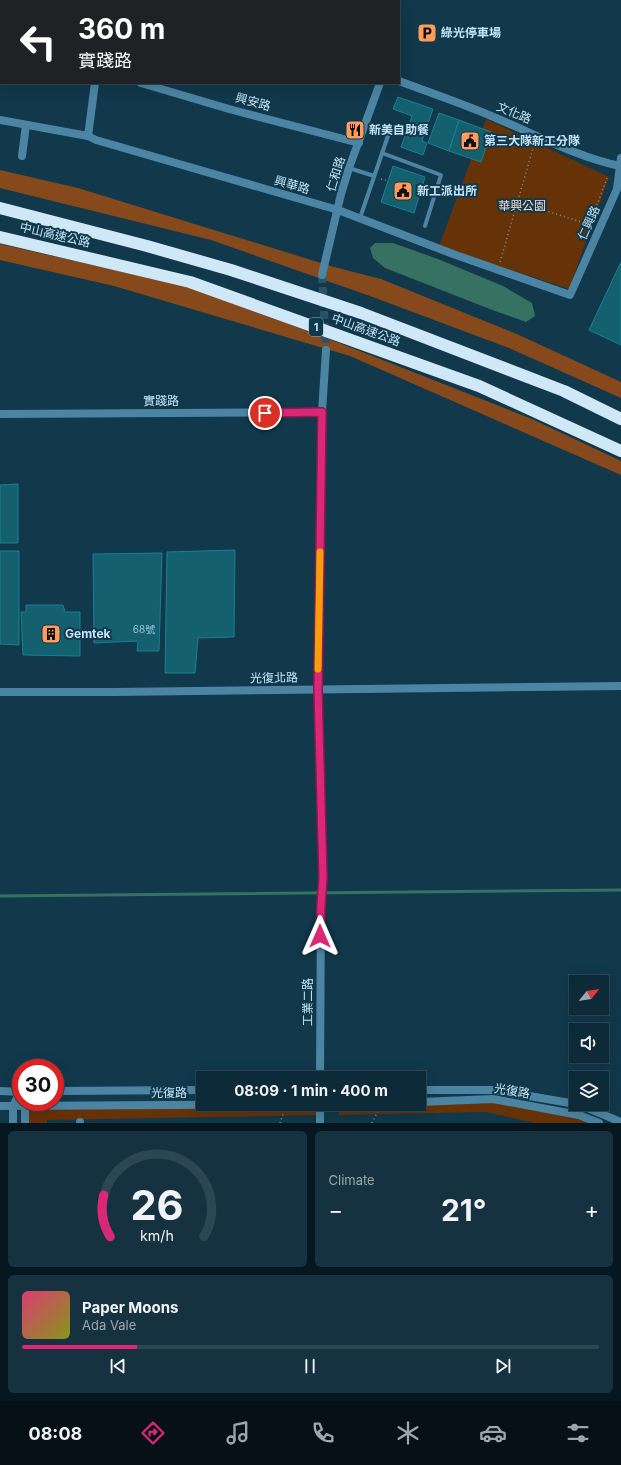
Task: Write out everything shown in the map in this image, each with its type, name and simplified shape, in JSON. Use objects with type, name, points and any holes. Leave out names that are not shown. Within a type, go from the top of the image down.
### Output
[{"type":"highway","name":"中山高速公路","points":[[0,208],[147,246],[232,270],[361,313],[564,391],[621,419]]},
{"type":"highway","name":"中山高速公路","points":[[0,237],[190,282],[479,386],[621,451]]},
{"type":"street","name":"文化路","points":[[400,80],[491,116],[582,155],[601,162],[621,166]]},
{"type":"street","points":[[88,136],[95,84]]},
{"type":"street","name":"興安路","points":[[144,84],[229,109],[359,143]]},
{"type":"street","name":"仁和路","points":[[322,275],[341,194],[380,84]]},
{"type":"street","name":"興華路","points":[[0,120],[88,136],[96,140],[338,210],[453,254],[570,295]]},
{"type":"street","points":[[22,156],[26,125]]},
{"type":"street","name":"仁興路","points":[[570,295],[619,190],[621,158]]},
{"type":"street","name":"工業二路","points":[[320,1071],[321,905],[323,878],[318,690],[322,412],[326,350]]},
{"type":"street","name":"實踐路","points":[[0,414],[322,412]]},
{"type":"street","name":"光復北路","points":[[0,692],[621,686]]},
{"type":"street","name":"光復路","points":[[64,1091],[196,1090]]},
{"type":"street","name":"光復路","points":[[426,1090],[494,1090],[569,1103]]},
{"type":"street","points":[[0,1091],[12,1092]]},
{"type":"street","name":"光復路","points":[[426,1102],[494,1099],[579,1115],[599,1123]]},
{"type":"street","name":"光復路","points":[[64,1104],[196,1104]]},
{"type":"street","name":"光復路","points":[[0,1106],[12,1106]]},
{"type":"street","points":[[13,1111],[13,1123]]},
{"type":"street","points":[[24,1111],[25,1123]]},
{"type":"street","points":[[320,1111],[320,1123]]},
{"type":"street","name":"光復路","points":[[594,1111],[621,1122]]},
{"type":"lane","points":[[360,219],[391,127]]},
{"type":"lane","points":[[382,153],[441,175],[425,226]]},
{"type":"lane","points":[[349,168],[374,176]]},
{"type":"path","points":[[499,265],[536,139]]},
{"type":"path","points":[[518,202],[591,225],[607,178]]},
{"type":"path","points":[[372,1123],[378,1111]]},
{"type":"green space","name":"華興公園","points":[[486,119],[609,177],[569,289],[439,246]]},
{"type":"green space","points":[[493,1101],[579,1117],[594,1123],[534,1123],[487,1112],[339,1115],[339,1111],[426,1111],[426,1103]]},
{"type":"green space","points":[[196,1107],[196,1111],[319,1111],[319,1115],[47,1120],[47,1123],[29,1123],[29,1111],[64,1111],[64,1108]]},
{"type":"shaded area","points":[[0,170],[78,188],[334,267],[381,279],[519,335],[621,382],[621,398],[509,348],[370,296],[211,240],[0,188]]},
{"type":"shaded area","points":[[375,243],[393,243],[438,259],[503,286],[532,303],[535,316],[526,322],[385,268],[373,258],[370,248]]},
{"type":"shaded area","points":[[0,244],[189,287],[337,342],[532,419],[621,461],[621,475],[350,356],[114,286],[0,260]]},
{"type":"building","points":[[398,97],[433,109],[422,141],[427,143],[423,155],[401,147],[412,116],[393,109]]},
{"type":"building","points":[[439,113],[459,120],[449,151],[428,143]]},
{"type":"building","name":"第三大隊新工分隊","points":[[459,120],[491,132],[481,162],[449,151]]},
{"type":"building","name":"新工派出所","points":[[393,166],[425,177],[414,213],[381,202]]},
{"type":"building","points":[[621,262],[621,345],[589,330]]},
{"type":"building","points":[[18,484],[18,543],[0,543],[0,485]]},
{"type":"building","points":[[235,550],[234,637],[198,638],[195,673],[165,673],[167,552]]},
{"type":"building","points":[[0,551],[19,551],[19,645],[0,644]]},
{"type":"building","points":[[162,553],[159,651],[137,651],[138,641],[94,643],[93,554]]},
{"type":"building","name":"Gemtek","points":[[26,605],[63,605],[65,612],[80,612],[80,656],[23,655],[21,612],[26,612]]},
{"type":"waterway","points":[[0,896],[621,890]]},
{"type":"tunnel","points":[[322,275],[326,350]]},
{"type":"slow traffic","points":[[318,669],[320,552]]},
{"type":"place","name":"綠光停車場","points":[[427,33]]},
{"type":"place","name":"新美自助餐","points":[[355,130]]},
{"type":"place","name":"第三大隊新工分隊","points":[[470,141]]},
{"type":"place","name":"新工派出所","points":[[403,191]]},
{"type":"place","name":"Gemtek","points":[[51,634]]},
{"type":"route","points":[[265,413],[322,412],[318,690],[323,878],[320,936]]}]
